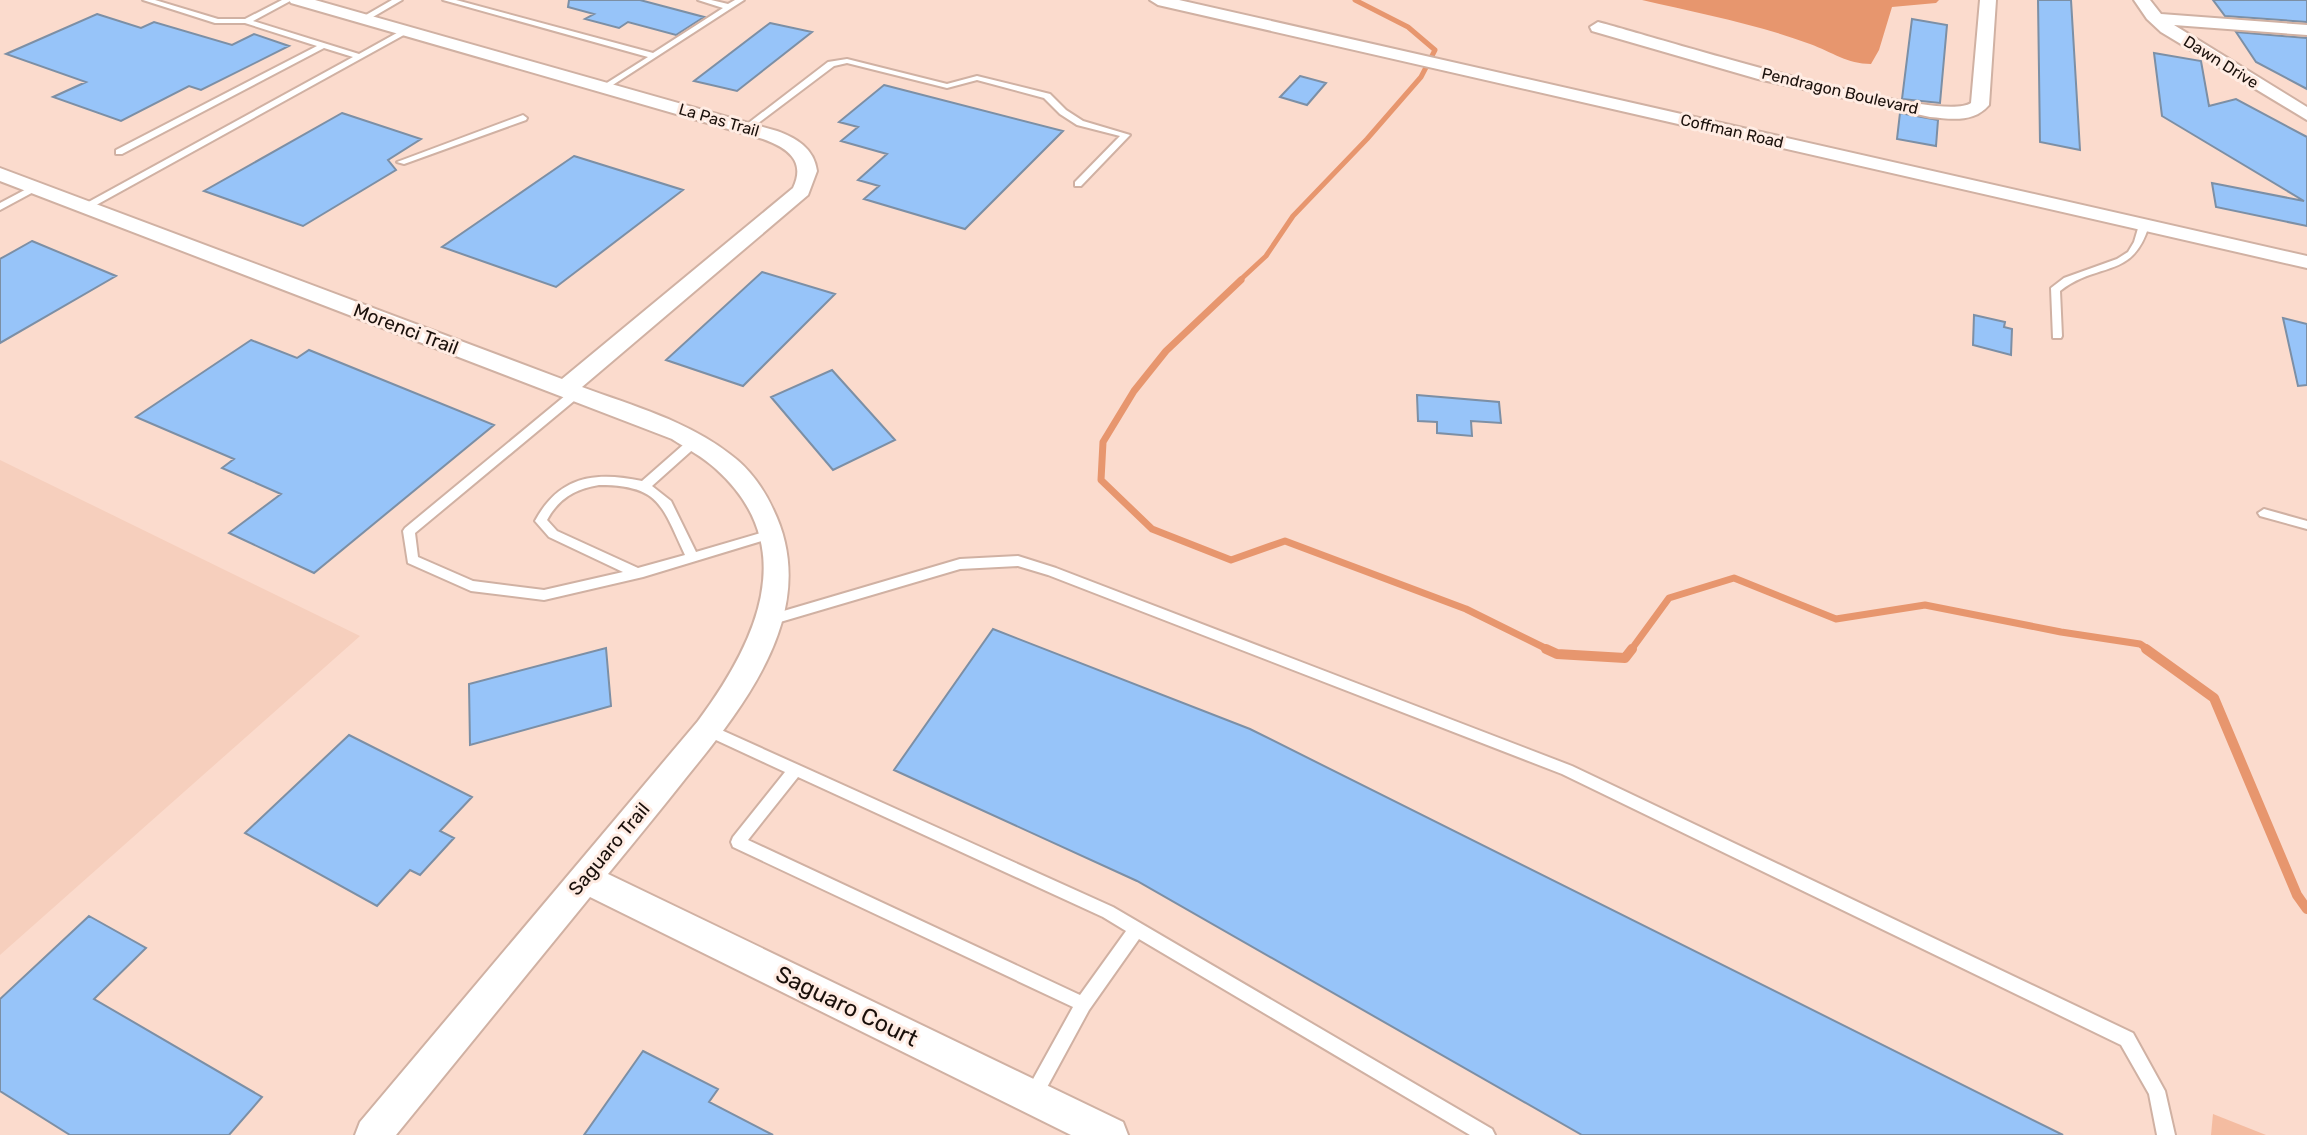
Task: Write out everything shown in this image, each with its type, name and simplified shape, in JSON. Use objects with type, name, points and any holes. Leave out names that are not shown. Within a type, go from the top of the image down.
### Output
[{"type":"street","name":"La Pas Trail","points":[[297,0],[783,139],[802,153],[808,170],[807,180],[801,191],[570,391]]},
{"type":"street","name":"Coffman Road","points":[[1158,0],[2307,262]]},
{"type":"street","name":"Pendragon Boulevard","points":[[1598,27],[1765,75],[1930,112],[1959,114],[1970,112],[1980,105],[1988,0]]},
{"type":"street","name":"Dawn Drive","points":[[2142,0],[2156,19],[2181,38],[2307,115]]},
{"type":"street","points":[[2156,19],[2307,30]]},
{"type":"street","name":"Morenci Trail","points":[[4,178],[36,187],[695,441],[720,457],[749,486],[763,509],[771,534]]},
{"type":"street","name":"Saguaro Trail","points":[[373,1135],[708,730],[739,688],[758,654],[770,620],[777,583],[771,534]]},
{"type":"street","name":"Saguaro Court","points":[[584,878],[1110,1135]]},
{"type":"lane","points":[[147,0],[218,22],[246,21],[361,57]]},
{"type":"lane","points":[[246,21],[288,0]]},
{"type":"lane","points":[[363,19],[398,0]]},
{"type":"lane","points":[[447,0],[654,56]]},
{"type":"lane","points":[[702,0],[729,7]]},
{"type":"lane","points":[[605,88],[740,0]]},
{"type":"lane","points":[[86,207],[407,31]]},
{"type":"lane","points":[[119,152],[324,45]]},
{"type":"lane","points":[[746,128],[831,64],[847,61],[947,86],[977,78],[1047,96],[1063,112],[1080,122],[1126,135],[1078,184]]},
{"type":"lane","points":[[401,162],[523,118]]},
{"type":"lane","points":[[0,206],[36,187]]},
{"type":"lane","points":[[2057,336],[2055,290],[2065,280],[2080,273],[2116,264],[2133,254],[2141,243],[2144,225]]},
{"type":"lane","points":[[570,391],[409,531],[412,560],[471,586],[544,595],[637,573],[771,534]]},
{"type":"lane","points":[[644,486],[695,441]]},
{"type":"lane","points":[[637,573],[553,534],[541,521],[544,512],[557,498],[576,485],[614,480],[644,486],[667,505],[692,557]]},
{"type":"lane","points":[[2264,513],[2307,525]]},
{"type":"lane","points":[[770,620],[960,564],[1018,561],[1052,570],[1567,771],[2127,1039],[2157,1091],[2166,1135]]},
{"type":"lane","points":[[708,730],[1108,912],[1486,1135]]},
{"type":"lane","points":[[795,770],[738,842],[1083,1004]]},
{"type":"lane","points":[[1033,1097],[1083,1004],[1137,929]]},
{"type":"shaded area","points":[[1642,0],[1939,0],[1936,3],[1892,7],[1879,50],[1871,64],[1847,60],[1810,44],[1727,19]]},
{"type":"shaded area","points":[[0,460],[360,636],[0,955]]},
{"type":"shaded area","points":[[2213,1114],[2266,1135],[2211,1135]]},
{"type":"building","points":[[569,0],[640,0],[704,17],[676,35],[628,22],[619,28],[585,19],[594,14],[568,7]]},
{"type":"building","points":[[2038,0],[2071,0],[2080,150],[2040,142]]},
{"type":"building","points":[[2213,0],[2307,0],[2307,22],[2225,16]]},
{"type":"building","points":[[97,14],[141,28],[154,22],[232,45],[254,34],[289,46],[201,90],[189,86],[121,121],[53,97],[86,82],[6,54]]},
{"type":"building","points":[[1912,19],[1947,25],[1940,103],[1902,99]]},
{"type":"building","points":[[770,23],[812,32],[737,91],[694,81]]},
{"type":"building","points":[[2236,32],[2307,38],[2307,89],[2256,62]]},
{"type":"building","points":[[2154,53],[2201,61],[2209,106],[2236,99],[2307,137],[2307,226],[2216,207],[2212,183],[2304,201],[2162,116]]},
{"type":"building","points":[[1300,76],[1326,83],[1307,105],[1280,97]]},
{"type":"building","points":[[884,85],[1063,131],[965,229],[864,199],[879,186],[858,180],[887,154],[841,141],[858,127],[839,122]]},
{"type":"building","points":[[342,113],[421,139],[388,160],[396,170],[303,226],[204,191]]},
{"type":"building","points":[[1900,113],[1938,120],[1936,146],[1897,139]]},
{"type":"building","points":[[574,156],[683,190],[556,287],[442,247]]},
{"type":"building","points":[[32,241],[116,276],[0,343],[0,259]]},
{"type":"building","points":[[762,272],[835,294],[743,386],[666,360]]},
{"type":"building","points":[[1974,315],[2005,322],[2004,327],[2012,329],[2011,355],[1973,345]]},
{"type":"building","points":[[2283,318],[2307,324],[2307,385],[2298,386]]},
{"type":"building","points":[[251,340],[297,358],[309,350],[494,425],[314,573],[229,533],[281,494],[222,468],[234,459],[136,417]]},
{"type":"building","points":[[832,370],[895,440],[833,470],[771,397]]},
{"type":"building","points":[[1417,395],[1499,402],[1501,423],[1471,421],[1472,436],[1437,433],[1437,422],[1418,421]]},
{"type":"building","points":[[993,629],[1250,729],[2063,1135],[1582,1135],[1137,881],[894,770]]},
{"type":"building","points":[[606,648],[611,706],[470,745],[469,684]]},
{"type":"building","points":[[349,735],[472,797],[440,831],[454,838],[420,875],[410,870],[377,906],[245,833]]},
{"type":"building","points":[[89,916],[146,948],[94,999],[262,1097],[229,1135],[70,1135],[0,1091],[0,999]]},
{"type":"building","points":[[643,1051],[718,1089],[709,1102],[773,1135],[584,1135]]},
{"type":"waterway","points":[[1239,281],[1266,256],[1293,216],[1367,139],[1421,77],[1435,50],[1408,27],[1355,0]]},
{"type":"waterway","points":[[1241,280],[1166,351],[1134,391],[1103,442],[1101,480],[1152,529],[1231,560],[1285,541],[1466,609],[1549,650]]},
{"type":"waterway","points":[[1631,650],[1669,598],[1734,578],[1836,619],[1925,605],[2061,632],[2140,644],[2149,650]]},
{"type":"waterway","points":[[1546,649],[1557,654],[1625,658],[1632,649]]},
{"type":"waterway","points":[[2146,649],[2214,698],[2297,895],[2307,909]]}]
